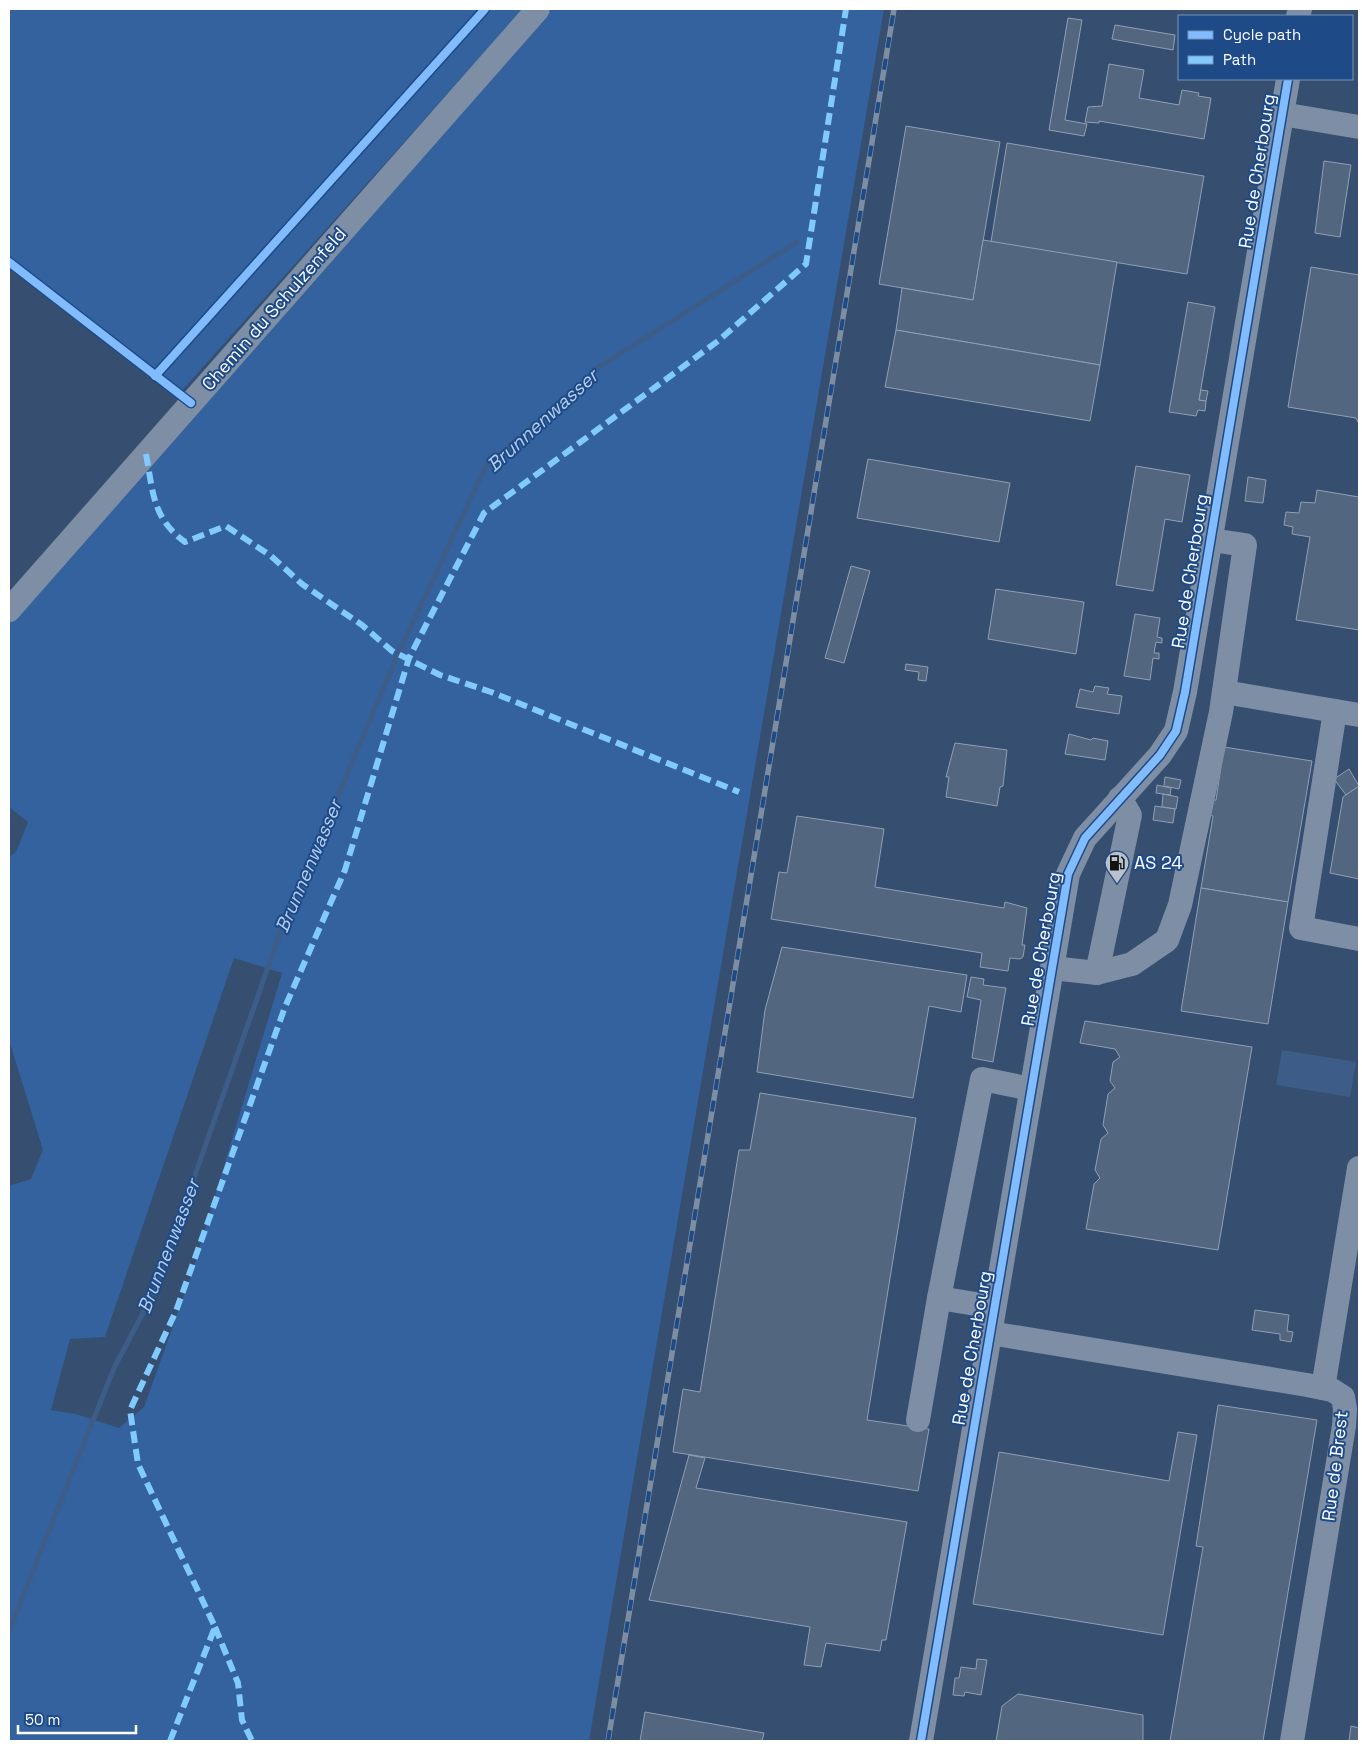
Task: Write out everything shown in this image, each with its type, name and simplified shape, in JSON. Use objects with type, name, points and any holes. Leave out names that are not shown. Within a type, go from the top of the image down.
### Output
[{"type":"street","name":"Chemin du Schulzenfeld","points":[[9,610],[538,9]]},
{"type":"street","name":"Rue de Cherbourg","points":[[921,1741],[1068,874],[1085,838],[1160,756],[1176,731],[1185,692],[1288,80]]},
{"type":"street","points":[[1282,114],[1359,127]]},
{"type":"street","points":[[1052,968],[1097,973],[1132,964],[1167,940],[1180,905],[1224,692],[1245,545],[1211,540]]},
{"type":"street","points":[[1224,692],[1359,715]]},
{"type":"street","points":[[1335,711],[1301,928],[1359,939]]},
{"type":"street","points":[[1097,973],[1130,815],[1120,798]]},
{"type":"street","points":[[918,1420],[939,1298],[982,1079],[1032,1088]]},
{"type":"street","points":[[1323,1388],[1359,1168]]},
{"type":"street","points":[[939,1298],[994,1308]]},
{"type":"street","name":"Rue de Brest","points":[[990,1333],[1323,1388],[1332,1390],[1343,1397],[1345,1409],[1344,1426],[1292,1741]]},
{"type":"shaded area","points":[[9,9],[523,9],[178,395],[9,262]]},
{"type":"shaded area","points":[[552,9],[884,9],[589,1741],[9,1741],[9,1186],[31,1179],[43,1150],[9,1040],[9,857],[16,852],[28,822],[9,807],[9,622]],"holes":[[[234,958],[282,973],[191,1276],[144,1407],[119,1428],[76,1414],[51,1410],[70,1339],[105,1337]]]},
{"type":"shaded area","points":[[1282,1050],[1356,1062],[1350,1097],[1276,1085]]},
{"type":"building","points":[[1068,18],[1082,20],[1065,120],[1087,124],[1084,136],[1049,130]]},
{"type":"building","points":[[1115,25],[1175,35],[1173,50],[1112,39]]},
{"type":"building","points":[[1109,64],[1144,70],[1139,98],[1179,105],[1182,90],[1199,93],[1198,96],[1211,98],[1204,139],[1099,121],[1099,123],[1085,122],[1088,107],[1102,106]]},
{"type":"building","points":[[906,126],[1000,142],[973,300],[879,284]]},
{"type":"building","points":[[1007,143],[1204,176],[1187,274],[991,242]]},
{"type":"building","points":[[1324,161],[1351,165],[1340,237],[1315,233]]},
{"type":"building","points":[[983,240],[1117,262],[1100,365],[896,330],[902,288],[973,300]]},
{"type":"building","points":[[1311,267],[1359,275],[1359,424],[1356,418],[1288,407]]},
{"type":"building","points":[[1188,302],[1215,307],[1199,400],[1206,401],[1205,411],[1198,410],[1196,416],[1169,412]]},
{"type":"building","points":[[896,330],[1100,365],[1090,421],[885,387]]},
{"type":"building","points":[[1201,390],[1208,391],[1206,401],[1199,400]]},
{"type":"building","points":[[868,459],[1010,483],[999,542],[857,518]]},
{"type":"building","points":[[1136,466],[1190,475],[1182,522],[1165,519],[1153,591],[1116,585]]},
{"type":"building","points":[[1248,477],[1266,480],[1263,503],[1245,501]]},
{"type":"building","points":[[1317,490],[1359,497],[1359,630],[1296,620],[1310,537],[1292,534],[1293,527],[1284,525],[1286,512],[1299,513],[1301,502],[1315,503]]},
{"type":"building","points":[[851,566],[870,571],[844,663],[825,658]]},
{"type":"building","points":[[996,589],[1084,602],[1076,654],[988,639]]},
{"type":"building","points":[[1135,614],[1160,618],[1157,637],[1162,638],[1162,643],[1156,642],[1154,653],[1159,653],[1159,659],[1153,658],[1150,680],[1124,676]]},
{"type":"building","points":[[906,664],[928,667],[926,681],[918,680],[919,672],[905,670]]},
{"type":"building","points":[[1095,686],[1109,688],[1107,694],[1122,696],[1119,714],[1076,707],[1080,689],[1093,692]]},
{"type":"building","points":[[1069,734],[1091,740],[1093,738],[1108,741],[1105,760],[1065,754]]},
{"type":"building","points":[[955,743],[1007,750],[1003,786],[1000,787],[997,806],[946,797],[949,777],[946,777]]},
{"type":"building","points":[[1224,747],[1312,761],[1288,902],[1201,888],[1213,816],[1209,815],[1211,800],[1216,800]]},
{"type":"building","points":[[1349,769],[1359,786],[1346,795],[1334,779]]},
{"type":"building","points":[[1165,777],[1181,780],[1179,789],[1164,786]]},
{"type":"building","points":[[1157,785],[1171,788],[1170,795],[1156,793]]},
{"type":"building","points":[[1359,786],[1359,879],[1330,873],[1343,797]]},
{"type":"building","points":[[1163,794],[1178,797],[1176,809],[1162,807]]},
{"type":"building","points":[[1155,806],[1175,809],[1173,823],[1153,820]]},
{"type":"building","points":[[797,816],[884,829],[875,887],[1004,908],[1005,902],[1027,908],[1022,945],[1025,945],[1023,957],[1020,959],[1010,958],[1008,971],[980,967],[982,953],[771,919],[779,872],[787,873]]},
{"type":"building","points":[[1201,888],[1288,902],[1268,1024],[1181,1011]]},
{"type":"building","points":[[782,947],[967,975],[961,1012],[929,1006],[913,1098],[757,1072],[765,1010]]},
{"type":"building","points":[[971,977],[984,979],[983,985],[1006,988],[993,1062],[972,1058],[981,1000],[967,997]]},
{"type":"building","points":[[1085,1021],[1252,1047],[1218,1250],[1086,1229],[1094,1184],[1100,1178],[1095,1170],[1101,1139],[1108,1133],[1103,1125],[1108,1094],[1115,1088],[1110,1081],[1113,1062],[1120,1057],[1115,1049],[1080,1043]]},
{"type":"building","points":[[760,1093],[916,1118],[867,1420],[929,1429],[918,1491],[673,1452],[683,1389],[700,1392],[739,1150],[750,1150]]},
{"type":"building","points":[[1255,1310],[1289,1315],[1287,1331],[1293,1332],[1291,1342],[1280,1340],[1280,1334],[1252,1330]]},
{"type":"building","points":[[1218,1405],[1317,1420],[1263,1741],[1170,1741],[1203,1547],[1196,1546]]},
{"type":"building","points":[[1178,1432],[1197,1435],[1163,1635],[973,1604],[999,1452],[1169,1481]]},
{"type":"building","points":[[689,1455],[705,1458],[696,1488],[907,1522],[886,1640],[882,1640],[880,1651],[826,1643],[821,1667],[804,1665],[810,1627],[649,1600]]},
{"type":"building","points":[[977,1659],[987,1660],[981,1695],[965,1692],[964,1696],[953,1695],[955,1678],[959,1678],[961,1667],[976,1669]]},
{"type":"building","points":[[1018,1694],[1143,1715],[1143,1741],[996,1741],[1002,1706]]},
{"type":"building","points":[[645,1712],[764,1733],[762,1741],[640,1741]]},
{"type":"building","points":[[1351,1726],[1359,1728],[1359,1741],[1349,1741]]},
{"type":"waterway","name":"Brunnenwasser","points":[[9,1631],[114,1368],[154,1292],[280,933],[394,663],[485,468],[599,367],[797,242]]},
{"type":"railway","points":[[608,1741],[894,9]]},
{"type":"marked path","points":[[170,1741],[215,1627],[138,1464],[130,1410],[176,1311],[285,1007],[345,870],[409,658],[484,513],[718,341],[806,264],[846,9]]},
{"type":"marked path","points":[[146,454],[153,492],[160,513],[174,533],[185,542],[226,526],[271,556],[302,584],[362,625],[392,651],[440,675],[491,692],[739,792]]},
{"type":"marked path","points":[[215,1627],[238,1683],[242,1720],[252,1741]]},
{"type":"cycle path","points":[[155,376],[485,9]]},
{"type":"cycle path","points":[[921,1741],[1068,874],[1085,838],[1160,755],[1176,731],[1185,692],[1288,80]]},
{"type":"cycle path","points":[[9,262],[191,403]]},
{"type":"place","name":"AS 24","points":[[1117,884]]}]
